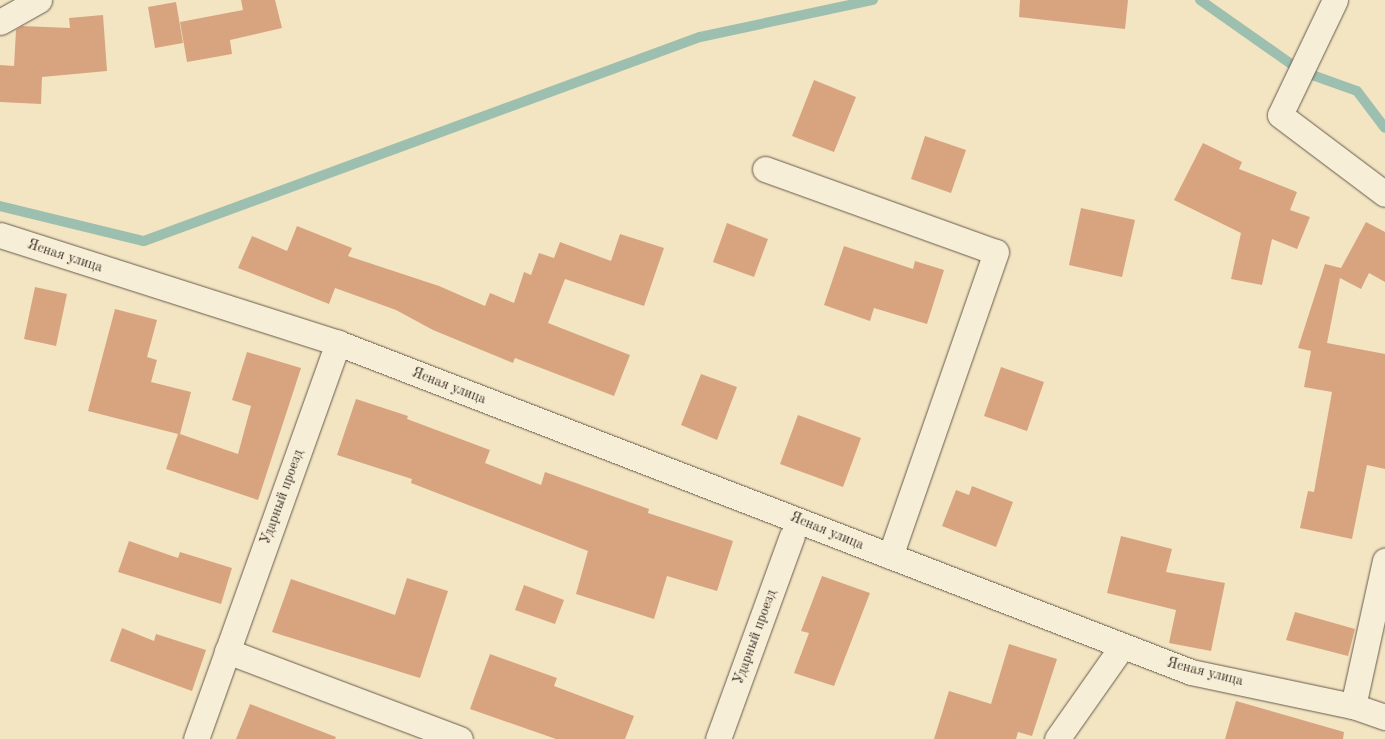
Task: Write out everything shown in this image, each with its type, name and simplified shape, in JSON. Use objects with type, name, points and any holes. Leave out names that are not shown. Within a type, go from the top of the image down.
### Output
[{"type":"street","points":[[0,22],[39,0]]},
{"type":"street","points":[[1335,0],[1280,115],[1385,194]]},
{"type":"street","points":[[765,169],[996,252],[890,556]]},
{"type":"street","name":"Ясная улица","points":[[0,235],[338,343],[890,556],[1121,648],[1190,672],[1353,706],[1385,717]]},
{"type":"street","name":"Ударный проезд","points":[[196,739],[338,343]]},
{"type":"street","name":"Ударный проезд","points":[[718,739],[792,536]]},
{"type":"street","points":[[1353,706],[1385,560]]},
{"type":"street","points":[[1057,739],[1121,648]]},
{"type":"street","points":[[227,651],[460,739]]},
{"type":"building","points":[[241,0],[275,0],[282,28],[230,40],[232,54],[187,62],[180,22],[243,10]]},
{"type":"building","points":[[1020,0],[1128,0],[1125,29],[1019,17]]},
{"type":"building","points":[[176,2],[183,43],[155,48],[148,7]]},
{"type":"building","points":[[103,15],[107,71],[42,77],[41,104],[0,102],[0,65],[14,66],[16,30],[22,26],[70,28],[69,18]]},
{"type":"building","points":[[814,80],[856,97],[834,152],[792,136]]},
{"type":"building","points":[[925,136],[966,150],[951,193],[911,179]]},
{"type":"building","points":[[1203,143],[1242,162],[1239,169],[1297,192],[1290,210],[1310,217],[1297,249],[1272,239],[1262,285],[1231,279],[1241,233],[1174,200]]},
{"type":"building","points":[[1081,208],[1135,220],[1122,277],[1069,265]]},
{"type":"building","points":[[1366,222],[1385,232],[1385,282],[1369,273],[1361,289],[1340,278],[1327,343],[1385,354],[1385,469],[1367,465],[1352,539],[1300,528],[1308,491],[1314,492],[1332,392],[1304,387],[1311,351],[1298,348],[1325,264],[1341,268]]},
{"type":"building","points":[[727,223],[768,239],[754,277],[713,262]]},
{"type":"building","points":[[297,226],[352,248],[348,256],[439,286],[485,306],[490,293],[514,303],[524,272],[531,275],[539,253],[554,258],[560,242],[611,261],[620,234],[664,248],[644,306],[565,279],[548,323],[630,355],[614,396],[515,358],[513,363],[433,330],[396,310],[335,288],[329,304],[238,268],[252,236],[287,251]]},
{"type":"building","points":[[844,246],[913,269],[915,261],[944,270],[927,324],[874,308],[870,321],[824,305]]},
{"type":"building","points":[[35,287],[67,294],[56,346],[24,339]]},
{"type":"building","points":[[115,309],[157,320],[147,357],[157,360],[151,382],[191,392],[180,434],[238,454],[251,406],[232,400],[247,352],[301,368],[258,500],[166,469],[178,434],[88,411]]},
{"type":"building","points":[[1001,367],[1044,382],[1027,431],[984,416]]},
{"type":"building","points":[[701,374],[737,387],[717,440],[681,425]]},
{"type":"building","points":[[356,399],[408,416],[407,419],[490,450],[485,463],[541,485],[545,472],[649,509],[648,513],[733,541],[717,591],[667,576],[654,619],[576,594],[588,551],[411,483],[412,479],[337,455]]},
{"type":"building","points":[[798,415],[861,438],[843,487],[780,464]]},
{"type":"building","points":[[972,486],[1013,502],[996,547],[942,526],[956,490],[969,495]]},
{"type":"building","points":[[1121,536],[1172,549],[1166,572],[1225,583],[1211,651],[1169,643],[1176,610],[1107,593]]},
{"type":"building","points":[[129,541],[178,558],[180,552],[232,568],[221,604],[118,572]]},
{"type":"building","points":[[822,576],[870,593],[834,686],[794,673],[809,633],[801,631]]},
{"type":"building","points":[[407,578],[448,591],[420,678],[272,632],[291,579],[395,615]]},
{"type":"building","points":[[524,585],[564,600],[555,624],[515,610]]},
{"type":"building","points":[[1295,612],[1355,629],[1348,656],[1286,640]]},
{"type":"building","points":[[122,628],[154,641],[156,634],[206,650],[192,691],[110,661]]},
{"type":"building","points":[[1009,644],[1057,659],[1032,736],[1018,732],[1016,739],[934,739],[949,691],[991,704]]},
{"type":"building","points":[[490,654],[557,678],[554,686],[634,716],[625,739],[556,739],[470,709]]},
{"type":"building","points":[[1236,701],[1344,732],[1343,739],[1225,739]]},
{"type":"building","points":[[250,704],[336,737],[335,739],[236,739]]},
{"type":"waterway","points":[[0,206],[144,241],[700,37],[873,0]]},
{"type":"waterway","points":[[1200,0],[1301,71],[1357,91],[1385,128]]}]
